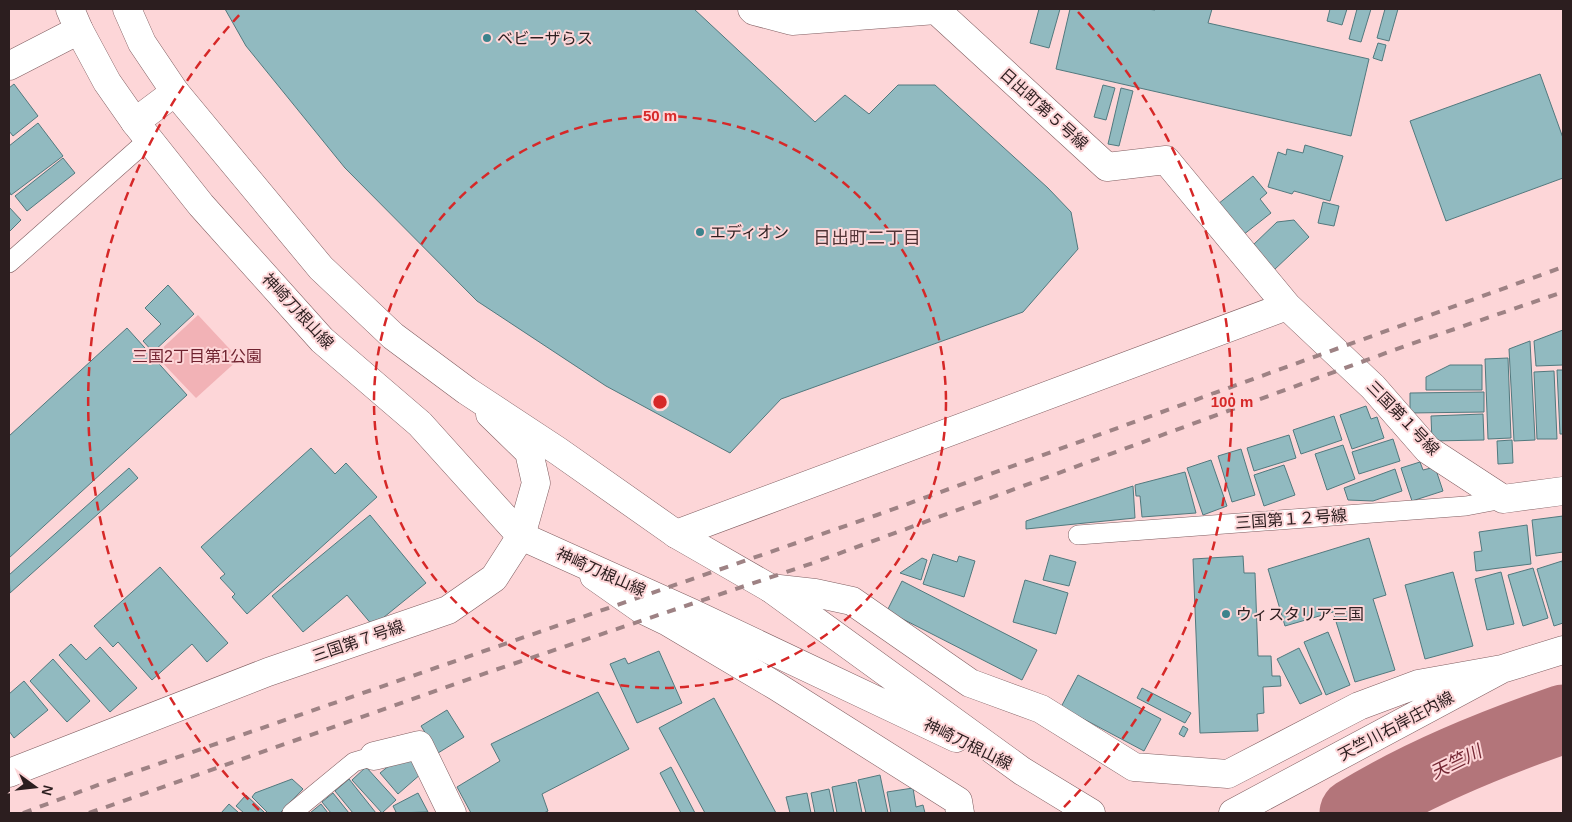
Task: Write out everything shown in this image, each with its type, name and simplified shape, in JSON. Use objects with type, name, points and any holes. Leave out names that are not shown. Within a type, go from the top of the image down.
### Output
[{"type":"street","name":"神崎刀根山線","points":[[127,9],[142,43],[175,92],[321,268],[393,336],[467,392],[558,451],[676,534],[770,588],[1022,771]]},
{"type":"street","name":"日出町第５号線","points":[[752,9],[792,21],[936,10],[1107,167],[1166,160],[1287,306]]},
{"type":"street","name":"神崎刀根山線","points":[[74,19],[107,82],[201,205],[322,340],[420,424],[522,536],[870,696],[1022,771]]},
{"type":"street","points":[[9,66],[74,19]]},
{"type":"street","points":[[142,130],[175,92]]},
{"type":"street","points":[[676,534],[1287,306]]},
{"type":"street","name":"三国第１号線","points":[[1287,306],[1374,387],[1428,450],[1503,499]]},
{"type":"street","name":"三国第７号線","points":[[9,773],[268,672],[448,610],[494,578],[522,536],[536,483],[529,452],[467,392]]},
{"type":"street","points":[[1503,499],[1563,491]]},
{"type":"street","points":[[565,556],[641,609],[668,622],[776,686],[958,801],[960,813]]},
{"type":"street","points":[[770,588],[815,593],[852,601],[970,683],[1041,709],[1134,767],[1228,774],[1359,706],[1418,684],[1502,669]]},
{"type":"street","name":"天竺川右岸庄内線","points":[[1233,813],[1502,669],[1563,650]]},
{"type":"street","points":[[374,756],[419,745],[452,813]]},
{"type":"street","points":[[1022,771],[1091,813]]},
{"type":"lane","points":[[9,263],[142,130]]},
{"type":"lane","name":"三国第１２号線","points":[[1078,535],[1466,506],[1503,499]]},
{"type":"lane","points":[[292,813],[314,788],[354,762],[374,756]]},
{"type":"green space","name":"三国2丁目第1公園","points":[[198,315],[239,359],[196,398],[155,355]]},
{"type":"building","points":[[225,9],[694,9],[815,122],[845,95],[869,114],[898,85],[935,85],[1048,188],[1071,212],[1078,249],[1023,312],[781,399],[730,453],[606,386],[477,301],[345,168],[246,46]]},
{"type":"building","points":[[1039,9],[1060,9],[1049,48],[1030,43]]},
{"type":"building","points":[[1070,9],[1212,9],[1208,23],[1369,59],[1351,136],[1056,69]]},
{"type":"building","points":[[1330,9],[1347,9],[1342,25],[1327,21]]},
{"type":"building","points":[[1357,9],[1371,9],[1361,42],[1349,39]]},
{"type":"building","points":[[1385,9],[1398,9],[1389,41],[1377,38]]},
{"type":"building","points":[[1378,43],[1386,45],[1382,61],[1373,58]]},
{"type":"building","points":[[1540,74],[1563,138],[1563,178],[1446,221],[1410,121]]},
{"type":"building","points":[[14,84],[38,116],[13,136],[9,131],[9,88]]},
{"type":"building","points":[[1103,85],[1115,88],[1106,120],[1094,117]]},
{"type":"building","points":[[1121,88],[1133,91],[1119,146],[1108,144]]},
{"type":"building","points":[[38,123],[63,156],[11,195],[9,191],[9,146]]},
{"type":"building","points":[[1305,145],[1343,156],[1330,201],[1294,191],[1292,194],[1268,187],[1278,152],[1286,155],[1287,149],[1303,153]]},
{"type":"building","points":[[63,158],[75,173],[27,211],[15,196]]},
{"type":"building","points":[[1253,176],[1267,193],[1260,199],[1271,213],[1243,235],[1218,204]]},
{"type":"building","points":[[1323,202],[1339,206],[1334,226],[1318,223]]},
{"type":"building","points":[[9,207],[21,220],[9,232]]},
{"type":"building","points":[[1294,220],[1309,237],[1274,270],[1252,246],[1277,222]]},
{"type":"building","points":[[168,285],[194,314],[153,352],[143,341],[161,324],[145,308]]},
{"type":"building","points":[[127,328],[187,395],[9,558],[9,436]]},
{"type":"building","points":[[1563,330],[1563,365],[1536,366],[1534,341]]},
{"type":"building","points":[[1530,341],[1535,440],[1514,441],[1509,349]]},
{"type":"building","points":[[1508,358],[1511,438],[1488,439],[1485,359]]},
{"type":"building","points":[[1450,365],[1482,365],[1482,390],[1426,390],[1426,377]]},
{"type":"building","points":[[1557,370],[1563,370],[1563,434],[1560,434]]},
{"type":"building","points":[[1554,371],[1557,439],[1537,439],[1534,372]]},
{"type":"building","points":[[1484,392],[1484,412],[1410,413],[1410,393]]},
{"type":"building","points":[[1366,406],[1371,419],[1377,417],[1384,438],[1352,449],[1340,415]]},
{"type":"building","points":[[1483,414],[1484,440],[1432,441],[1431,416]]},
{"type":"building","points":[[1334,416],[1342,440],[1301,454],[1293,430]]},
{"type":"building","points":[[1289,435],[1296,458],[1254,471],[1247,448]]},
{"type":"building","points":[[1393,439],[1400,461],[1359,474],[1352,452]]},
{"type":"building","points":[[1512,440],[1513,463],[1498,464],[1497,441]]},
{"type":"building","points":[[1343,445],[1355,479],[1327,490],[1315,454]]},
{"type":"building","points":[[311,448],[335,474],[346,463],[377,497],[247,614],[232,597],[235,594],[220,578],[225,574],[201,547]]},
{"type":"building","points":[[1241,449],[1255,495],[1232,502],[1218,456]]},
{"type":"building","points":[[1211,460],[1227,506],[1203,515],[1187,468]]},
{"type":"building","points":[[1420,462],[1423,470],[1435,467],[1443,491],[1412,501],[1401,468]]},
{"type":"building","points":[[1284,465],[1295,495],[1264,506],[1254,475]]},
{"type":"building","points":[[129,468],[138,478],[10,593],[9,575]]},
{"type":"building","points":[[1395,469],[1402,491],[1373,501],[1348,500],[1344,488]]},
{"type":"building","points":[[1185,472],[1196,513],[1142,517],[1140,496],[1136,496],[1135,485]]},
{"type":"building","points":[[1133,486],[1135,518],[1026,529],[1026,521]]},
{"type":"building","points":[[370,515],[426,583],[373,626],[347,595],[303,632],[272,596]]},
{"type":"building","points":[[1563,516],[1563,552],[1536,556],[1532,520]]},
{"type":"building","points":[[1527,525],[1531,564],[1476,571],[1474,552],[1482,551],[1479,532]]},
{"type":"building","points":[[1369,538],[1386,595],[1373,599],[1395,670],[1355,682],[1333,612],[1285,626],[1268,569]]},
{"type":"building","points":[[933,554],[957,562],[959,556],[975,561],[964,597],[923,584]]},
{"type":"building","points":[[1050,555],[1076,562],[1069,586],[1043,580]]},
{"type":"building","name":"ウィスタリア三国","points":[[1243,556],[1244,573],[1255,573],[1258,656],[1271,656],[1272,676],[1280,676],[1281,686],[1263,687],[1264,713],[1257,714],[1258,731],[1200,733],[1193,559]]},
{"type":"building","points":[[922,558],[927,560],[921,580],[900,573]]},
{"type":"building","points":[[1562,561],[1563,623],[1554,626],[1537,569]]},
{"type":"building","points":[[160,567],[228,643],[207,662],[192,644],[152,680],[118,642],[113,647],[94,626]]},
{"type":"building","points":[[1533,568],[1548,618],[1523,626],[1508,575]]},
{"type":"building","points":[[1453,572],[1473,646],[1425,659],[1405,585]]},
{"type":"building","points":[[1501,572],[1514,624],[1487,630],[1475,579]]},
{"type":"building","points":[[1025,580],[1068,593],[1056,634],[1013,622]]},
{"type":"building","points":[[902,581],[1037,650],[1022,680],[887,611]]},
{"type":"building","points":[[1328,632],[1350,685],[1326,695],[1304,642]]},
{"type":"building","points":[[71,644],[86,660],[100,647],[137,688],[110,712],[59,655]]},
{"type":"building","points":[[1299,648],[1322,694],[1300,704],[1277,659]]},
{"type":"building","points":[[659,651],[682,703],[637,723],[610,664],[625,658],[628,664]]},
{"type":"building","points":[[53,659],[90,701],[67,722],[30,681]]},
{"type":"building","points":[[1078,675],[1161,719],[1144,751],[1061,707]]},
{"type":"building","points":[[24,681],[48,710],[14,738],[9,731],[9,694]]},
{"type":"building","points":[[1142,688],[1191,713],[1185,723],[1137,698]]},
{"type":"building","points":[[598,692],[629,749],[542,794],[548,811],[544,813],[471,813],[457,787],[500,761],[491,744]]},
{"type":"building","points":[[714,698],[776,813],[705,813],[659,728]]},
{"type":"building","points":[[447,710],[464,737],[438,753],[421,726]]},
{"type":"building","points":[[1183,726],[1188,729],[1184,737],[1179,734]]},
{"type":"building","points":[[405,753],[422,773],[398,794],[380,773]]},
{"type":"building","points":[[366,767],[396,800],[382,813],[352,780]]},
{"type":"building","points":[[671,767],[695,813],[681,813],[660,773]]},
{"type":"building","points":[[880,775],[888,813],[866,813],[858,780]]},
{"type":"building","points":[[292,779],[303,789],[280,813],[268,813],[252,797],[255,793]]},
{"type":"building","points":[[349,779],[376,813],[353,813],[335,791]]},
{"type":"building","points":[[856,782],[862,813],[837,813],[832,787]]},
{"type":"building","points":[[913,788],[916,807],[923,805],[925,813],[891,813],[887,792]]},
{"type":"building","points":[[829,789],[834,813],[815,813],[811,793]]},
{"type":"building","points":[[333,793],[349,813],[331,813],[322,802]]},
{"type":"building","points":[[418,793],[428,812],[394,813],[396,812],[393,806]]},
{"type":"building","points":[[807,793],[811,813],[790,813],[786,797]]},
{"type":"building","points":[[246,795],[265,813],[244,813],[236,806]]},
{"type":"building","points":[[229,804],[239,813],[221,813]]},
{"type":"building","points":[[321,804],[328,813],[310,813]]},
{"type":"waterway","name":"天竺川","points":[[1354,813],[1404,785],[1456,760],[1563,719]]},
{"type":"railway","points":[[23,813],[106,782],[877,515],[1563,267]]},
{"type":"railway","points":[[89,813],[495,670],[813,563],[1405,346],[1563,292]]},
{"type":"place","name":"ベビーザらス","points":[[487,38]]},
{"type":"place","name":"エディオン","points":[[700,232]]},
{"type":"place","name":"ウィスタリア三国","points":[[1226,614]]},
{"type":"district","name":"日出町二丁目","points":[[867,238]]}]
